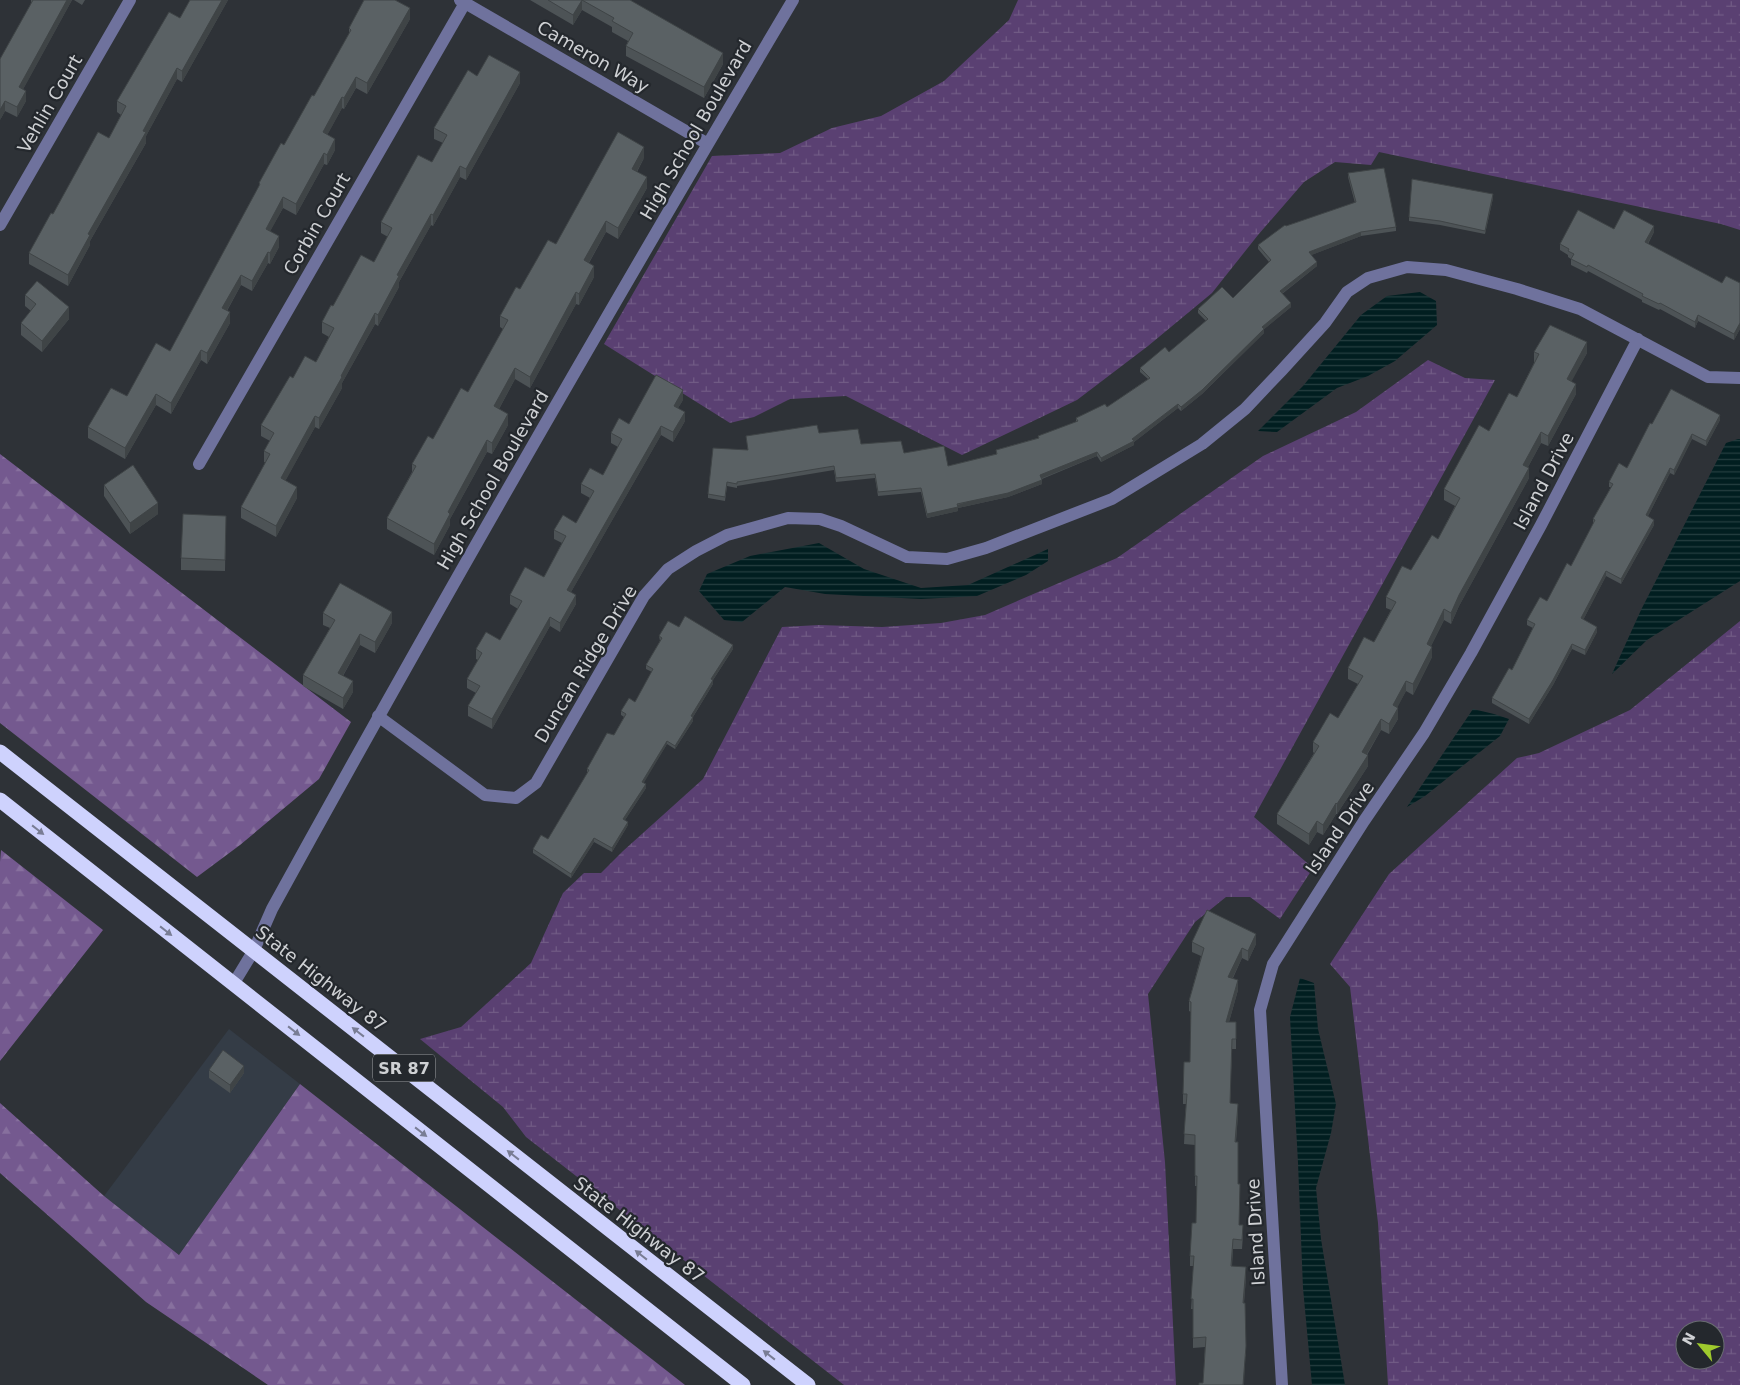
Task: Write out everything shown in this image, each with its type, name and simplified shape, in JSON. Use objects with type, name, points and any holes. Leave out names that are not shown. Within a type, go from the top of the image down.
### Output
[{"type":"highway","name":"State Highway 87","points":[[0,752],[808,1385]]},
{"type":"highway","name":"SR 87","points":[[0,800],[743,1385]]},
{"type":"street","name":"Vehlin Court","points":[[0,225],[130,0]]},
{"type":"street","name":"High School Boulevard","points":[[234,983],[254,950],[272,909],[378,716],[793,0]]},
{"type":"street","name":"Cameron Way","points":[[463,1],[708,144]]},
{"type":"street","name":"Corbin Court","points":[[199,464],[463,1]]},
{"type":"street","name":"Duncan Ridge Drive","points":[[378,716],[485,795],[516,798],[536,783],[644,596],[668,569],[696,551],[728,535],[788,518],[804,518],[820,519],[840,526],[907,557],[947,560],[986,548],[1112,499],[1202,444],[1245,409],[1325,323],[1347,292],[1368,278],[1407,267],[1446,270],[1517,289],[1580,309],[1708,376],[1740,378]]},
{"type":"street","name":"Island Drive","points":[[1282,1385],[1260,1010],[1273,964],[1443,701],[1541,525],[1638,339]]},
{"type":"shaded area","points":[[229,1029],[300,1084],[179,1255],[104,1196]]},
{"type":"green space","points":[[1018,0],[1740,0],[1740,230],[1721,224],[1379,152],[1371,165],[1335,162],[1304,182],[1258,235],[1212,293],[1148,346],[1077,400],[962,455],[846,396],[790,399],[754,417],[730,423],[604,344],[712,156],[780,153],[832,128],[881,116],[944,81],[1009,20]]},
{"type":"green space","points":[[1428,360],[1465,378],[1495,380],[1254,817],[1313,868],[1280,919],[1250,897],[1226,897],[1195,922],[1148,994],[1165,1162],[1176,1385],[844,1385],[526,1137],[503,1107],[420,1039],[461,1027],[531,963],[563,893],[584,873],[601,873],[703,779],[782,627],[819,625],[882,627],[941,623],[985,615],[1117,558],[1263,456],[1356,412]]},
{"type":"green space","points":[[0,454],[351,722],[319,779],[240,845],[197,877],[0,723]]},
{"type":"green space","points":[[1740,621],[1740,1385],[1388,1385],[1378,1223],[1350,987],[1330,964],[1389,874],[1517,758],[1539,753],[1630,710]]},
{"type":"green space","points":[[1,850],[103,930],[0,1061],[0,862]]},
{"type":"green space","points":[[300,1084],[685,1385],[268,1385],[146,1302],[0,1173],[0,1103],[104,1196],[179,1255]]},
{"type":"water","points":[[1420,292],[1436,301],[1437,325],[1395,361],[1368,376],[1337,388],[1277,432],[1258,431],[1303,386],[1361,315],[1387,296]]},
{"type":"water","points":[[1740,439],[1740,581],[1647,640],[1612,674],[1641,610],[1726,443]]},
{"type":"water","points":[[819,543],[864,569],[921,588],[968,585],[1048,549],[1048,561],[1026,575],[977,596],[921,599],[825,594],[785,587],[742,622],[724,620],[699,591],[707,574],[750,556]]},
{"type":"water","points":[[1473,709],[1509,719],[1500,736],[1425,796],[1407,807]]},
{"type":"water","points":[[1300,978],[1314,983],[1318,1029],[1336,1104],[1331,1133],[1316,1188],[1321,1239],[1345,1385],[1312,1385],[1303,1288],[1290,1017]]},
{"type":"building","points":[[33,0],[67,0],[19,87],[26,91],[17,107],[5,101],[0,110],[0,59]]},
{"type":"building","points":[[190,0],[222,0],[182,71],[177,68],[143,131],[146,132],[88,234],[90,235],[68,275],[29,253],[51,213],[53,214],[98,132],[109,138],[126,106],[117,101],[169,12],[180,18]]},
{"type":"building","points":[[364,0],[395,0],[410,8],[367,83],[356,77],[344,98],[342,97],[323,132],[335,139],[327,155],[324,153],[296,204],[283,197],[266,229],[279,236],[252,281],[241,275],[222,308],[230,312],[207,353],[201,350],[171,403],[156,394],[125,448],[88,427],[111,388],[127,396],[156,343],[170,351],[281,143],[284,145],[312,95],[314,96],[351,30],[349,28]]},
{"type":"building","points":[[548,0],[582,0],[573,15]]},
{"type":"building","points":[[582,0],[630,0],[723,53],[704,87],[626,46],[633,33],[612,21],[614,18]]},
{"type":"building","points":[[489,55],[520,72],[466,169],[460,166],[433,215],[431,214],[397,275],[399,276],[378,315],[375,313],[319,418],[315,416],[281,478],[297,487],[276,526],[241,507],[270,454],[264,451],[274,433],[261,425],[290,376],[293,378],[305,356],[316,362],[334,328],[322,322],[331,305],[333,306],[361,255],[374,262],[392,228],[381,222],[418,155],[432,162],[447,135],[434,128],[468,70],[477,76]]},
{"type":"building","points":[[618,132],[644,147],[632,169],[647,177],[618,228],[606,221],[584,260],[594,266],[579,294],[576,292],[530,377],[515,368],[494,406],[508,414],[492,443],[487,440],[448,512],[450,514],[434,544],[387,518],[416,466],[412,464],[428,436],[433,439],[461,388],[468,392],[508,320],[500,316],[516,287],[520,289],[548,240],[556,244]]},
{"type":"building","points":[[1384,168],[1396,227],[1361,232],[1309,252],[1317,262],[1280,291],[1291,303],[1262,327],[1264,329],[1202,390],[1181,407],[1178,404],[1132,439],[1134,441],[1101,458],[1097,452],[1040,475],[1042,480],[1008,493],[957,504],[958,507],[927,514],[921,488],[878,492],[875,474],[836,478],[834,466],[737,482],[737,484],[727,482],[725,497],[708,494],[713,448],[748,450],[746,436],[817,425],[819,433],[858,429],[861,444],[901,441],[904,453],[944,446],[948,466],[997,454],[996,450],[1039,438],[1038,436],[1078,421],[1076,418],[1105,404],[1107,407],[1150,378],[1140,368],[1165,347],[1169,352],[1208,319],[1198,309],[1222,287],[1233,298],[1271,260],[1258,245],[1285,225],[1356,202],[1348,173]]},
{"type":"building","points":[[1412,179],[1493,194],[1485,231],[1440,221],[1409,217]]},
{"type":"building","points":[[1578,210],[1614,229],[1624,210],[1654,226],[1645,242],[1722,283],[1726,276],[1740,283],[1740,323],[1734,334],[1698,315],[1695,322],[1660,303],[1642,296],[1643,294],[1588,265],[1587,267],[1571,259],[1574,254],[1560,244]]},
{"type":"building","points":[[37,281],[69,307],[42,341],[21,323],[36,304],[25,295]]},
{"type":"building","points":[[1550,325],[1587,342],[1567,379],[1576,384],[1548,436],[1541,432],[1523,465],[1529,468],[1451,613],[1444,609],[1427,644],[1432,647],[1413,684],[1406,681],[1393,705],[1398,708],[1389,724],[1381,719],[1362,752],[1368,755],[1323,825],[1317,821],[1309,834],[1277,814],[1319,746],[1313,742],[1330,713],[1338,718],[1363,676],[1348,668],[1364,637],[1374,642],[1396,602],[1386,597],[1402,566],[1411,570],[1432,535],[1438,539],[1460,498],[1444,489],[1479,425],[1489,431],[1509,393],[1517,397],[1539,354],[1534,352]]},
{"type":"building","points":[[656,375],[683,390],[674,406],[685,412],[673,432],[661,426],[567,590],[576,595],[560,623],[550,617],[492,719],[468,706],[480,686],[467,679],[482,653],[476,649],[486,632],[500,640],[522,601],[510,595],[525,567],[544,577],[566,536],[554,530],[563,515],[576,523],[594,491],[581,484],[590,468],[603,475],[622,439],[611,433],[619,418],[629,424]]},
{"type":"building","points":[[1671,389],[1720,415],[1706,441],[1692,434],[1674,470],[1670,468],[1646,515],[1654,520],[1621,579],[1606,571],[1581,618],[1597,627],[1585,650],[1572,644],[1529,719],[1492,698],[1509,668],[1512,670],[1535,624],[1527,620],[1540,597],[1547,601],[1567,563],[1571,566],[1595,520],[1593,519],[1613,484],[1609,482],[1619,463],[1627,468],[1650,423],[1652,424]]},
{"type":"building","points":[[133,465],[158,503],[130,523],[104,485]]},
{"type":"building","points":[[183,514],[226,516],[225,560],[181,558]]},
{"type":"building","points":[[340,583],[392,612],[375,642],[360,634],[338,673],[353,681],[343,698],[303,675],[335,620],[323,613]]},
{"type":"building","points":[[685,616],[733,645],[711,679],[713,680],[675,746],[667,741],[642,782],[646,784],[623,819],[628,822],[612,848],[594,838],[571,874],[533,849],[541,835],[548,839],[589,770],[587,769],[607,733],[614,735],[626,714],[621,711],[629,698],[635,702],[653,669],[646,665],[662,638],[659,636],[668,621],[679,627]]},
{"type":"building","points":[[1207,910],[1256,934],[1248,951],[1242,948],[1228,977],[1238,980],[1226,1022],[1236,1022],[1236,1039],[1232,1039],[1230,1103],[1238,1104],[1235,1142],[1238,1142],[1239,1225],[1243,1225],[1242,1240],[1233,1239],[1231,1266],[1246,1267],[1243,1303],[1245,1303],[1246,1346],[1243,1385],[1199,1385],[1199,1383],[1203,1383],[1206,1337],[1193,1338],[1193,1299],[1191,1299],[1194,1256],[1190,1256],[1192,1223],[1196,1223],[1197,1176],[1195,1176],[1195,1135],[1184,1134],[1187,1094],[1183,1094],[1184,1062],[1190,1062],[1191,1002],[1189,1001],[1204,948],[1192,942]]},
{"type":"building","points":[[223,1050],[244,1066],[230,1085],[209,1070]]}]
